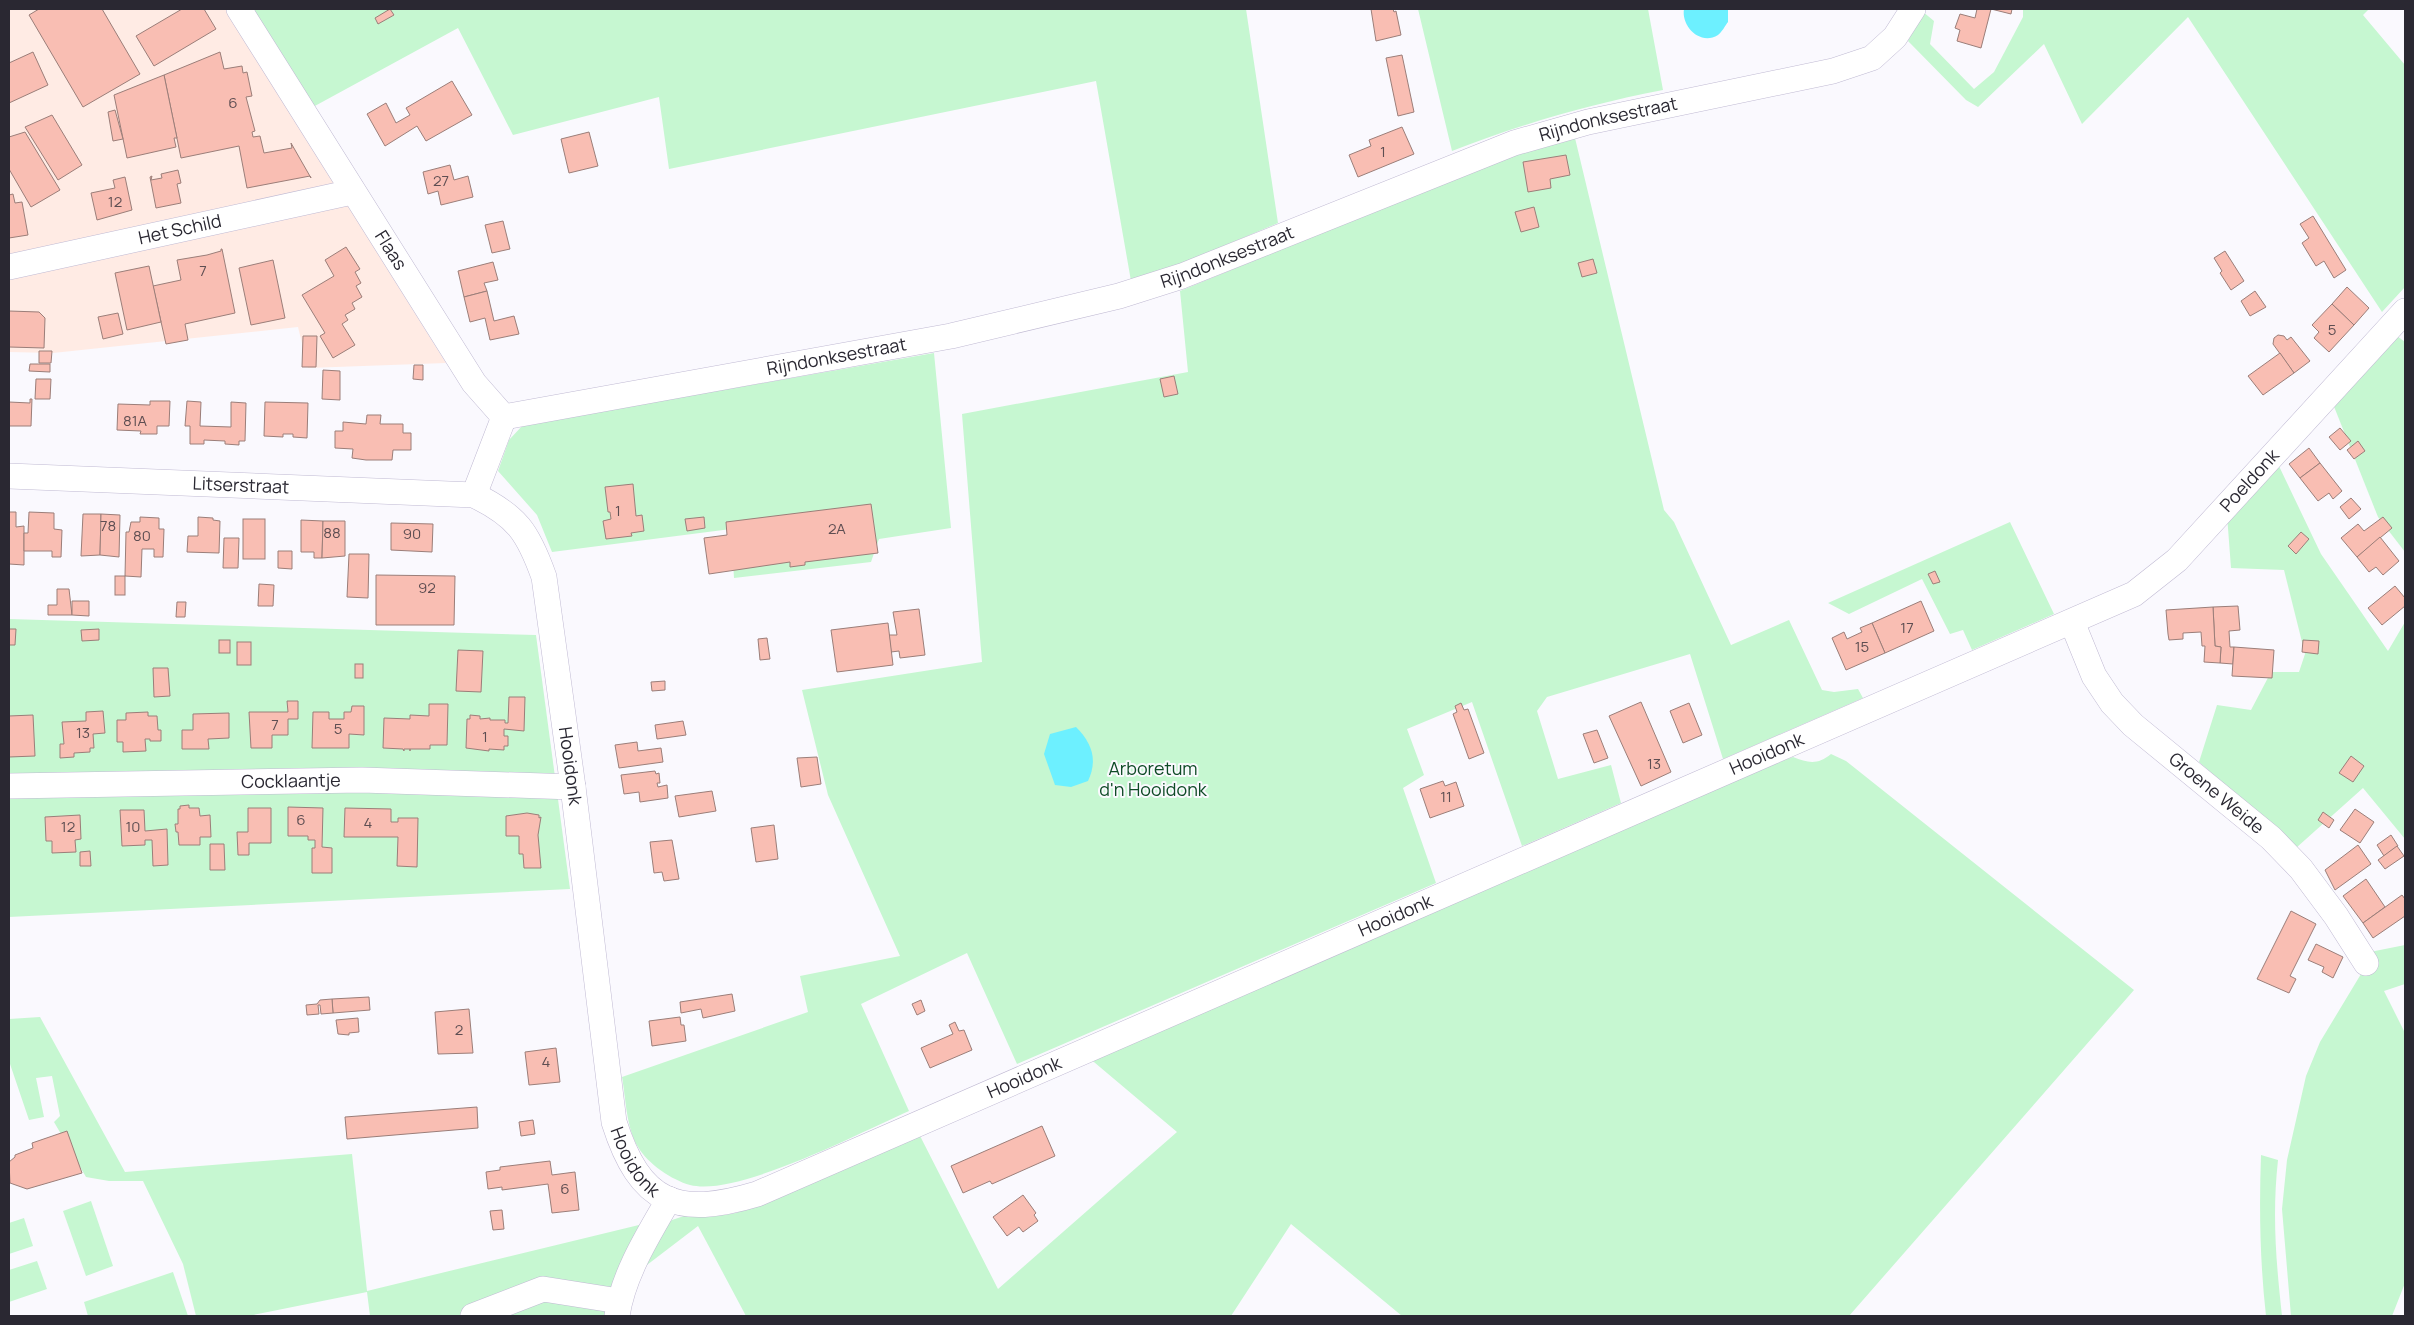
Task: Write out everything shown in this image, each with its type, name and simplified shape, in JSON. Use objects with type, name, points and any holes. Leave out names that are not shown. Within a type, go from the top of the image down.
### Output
[{"type":"street","name":"Flaas","points":[[239,9],[352,192],[474,383],[504,417]]},
{"type":"street","name":"Rijndonksestraat","points":[[504,417],[951,336],[1128,293],[1182,276],[1514,143],[1588,122],[1833,71],[1872,58],[1895,37],[1913,9]]},
{"type":"street","name":"Het Schild","points":[[9,267],[352,192]]},
{"type":"street","name":"Poeldonk","points":[[2072,622],[2134,594],[2177,560],[2405,311]]},
{"type":"street","points":[[474,495],[504,417]]},
{"type":"street","name":"Litserstraat","points":[[9,476],[474,495]]},
{"type":"street","name":"Hooidonk","points":[[474,495],[499,507],[517,524],[534,549],[544,577],[573,787],[614,1122],[623,1152],[638,1175],[659,1195],[680,1204],[706,1206],[757,1194],[2072,622]]},
{"type":"street","name":"Groene Weide","points":[[2072,622],[2094,676],[2112,704],[2133,725],[2271,838],[2301,869],[2336,916],[2366,962]]},
{"type":"street","name":"Cocklaantje","points":[[9,786],[362,780],[573,787]]},
{"type":"street","points":[[473,1316],[543,1289],[618,1309],[627,1280],[669,1199]]},
{"type":"shaded area","points":[[9,9],[226,9],[446,363],[308,368],[298,327],[53,353],[9,352]]},
{"type":"green space","points":[[251,9],[1246,9],[1278,223],[1165,271],[1131,281],[1096,81],[669,169],[659,97],[513,135],[458,28],[313,107]]},
{"type":"green space","points":[[1418,9],[1648,9],[1663,90],[1556,116],[1452,151]]},
{"type":"green space","points":[[2023,9],[2369,9],[2363,15],[2405,65],[2405,287],[2382,312],[2188,17],[2082,124],[2044,44],[1978,107],[1966,100],[1908,41],[1922,11],[1934,21],[1930,44],[1974,89],[1994,72],[2023,17]]},
{"type":"green space","name":"Arboretum d'n Hooidonk","points":[[1575,138],[1664,510],[1674,522],[1731,645],[1789,620],[1822,690],[1834,692],[1858,689],[1863,698],[1723,759],[1690,654],[1547,697],[1537,711],[1558,779],[1611,765],[1621,803],[1522,846],[1472,702],[1407,729],[1424,775],[1403,788],[1436,883],[1017,1064],[967,953],[861,1004],[909,1111],[831,1147],[768,1172],[738,1181],[711,1186],[690,1185],[668,1175],[654,1165],[642,1153],[631,1131],[622,1077],[808,1012],[800,976],[900,956],[828,795],[802,690],[982,662],[962,414],[1188,372],[1180,291],[1494,162]]},
{"type":"green space","points":[[2397,336],[2405,342],[2405,552],[2378,517],[2333,404]]},
{"type":"green space","points":[[934,353],[951,528],[879,539],[871,562],[734,578],[731,529],[552,552],[537,515],[498,471],[509,440],[523,425]]},
{"type":"green space","points":[[2278,464],[2321,554],[2388,651],[2405,622],[2405,839],[2363,788],[2296,848],[2199,762],[2217,705],[2251,710],[2271,672],[2299,672],[2305,654],[2284,570],[2231,568],[2227,515]]},
{"type":"green space","points":[[2010,522],[2054,614],[1972,650],[1963,630],[1950,634],[1922,579],[1849,614],[1828,603]]},
{"type":"green space","points":[[9,619],[536,635],[570,889],[9,917]]},
{"type":"green space","points":[[1831,754],[1846,761],[2134,990],[1849,1316],[1402,1316],[1291,1224],[1231,1316],[746,1316],[698,1226],[643,1268],[659,1233],[672,1220],[690,1214],[715,1216],[736,1213],[917,1130],[998,1289],[1177,1132],[1088,1057],[1787,759],[1793,757],[1813,762],[1822,760]]},
{"type":"green space","points":[[2405,945],[2405,984],[2384,991],[2405,1033],[2405,1283],[2392,1316],[2291,1316],[2282,1209],[2287,1160],[2306,1076],[2320,1042],[2361,974],[2365,953]]},
{"type":"green space","points":[[40,1017],[125,1172],[352,1154],[367,1291],[643,1224],[609,1316],[370,1316],[367,1292],[248,1316],[196,1316],[183,1264],[143,1181],[109,1181],[86,1177],[54,1122],[60,1116],[52,1076],[36,1078],[44,1117],[29,1120],[9,1061],[9,1019]]},
{"type":"green space","points":[[2261,1155],[2278,1160],[2275,1200],[2278,1276],[2282,1316],[2266,1316],[2260,1236]]},
{"type":"green space","points":[[91,1201],[113,1266],[86,1276],[63,1211]]},
{"type":"green space","points":[[24,1218],[33,1246],[9,1254],[9,1223]]},
{"type":"green space","points":[[37,1261],[47,1289],[9,1302],[9,1270]]},
{"type":"green space","points":[[173,1272],[188,1316],[88,1316],[84,1302]]},
{"type":"water","points":[[1684,9],[1728,9],[1728,22],[1718,35],[1705,38],[1689,28],[1684,15]]},
{"type":"water","points":[[1076,727],[1086,739],[1092,752],[1093,766],[1091,773],[1088,781],[1071,787],[1055,785],[1044,754],[1050,734]]},
{"type":"building","points":[[39,9],[102,9],[140,74],[83,107],[29,15]]},
{"type":"building","points":[[182,9],[204,9],[216,29],[154,66],[136,36]]},
{"type":"building","points":[[390,9],[394,15],[378,24],[375,18]]},
{"type":"building","points":[[1371,9],[1393,9],[1394,12],[1396,11],[1401,35],[1376,41]]},
{"type":"building","points":[[1977,9],[1991,9],[1981,48],[1957,41],[1960,30],[1955,28],[1960,14],[1975,18]]},
{"type":"building","points":[[1991,9],[2012,9],[2011,14]]},
{"type":"building","points":[[33,52],[48,85],[9,103],[9,63]]},
{"type":"building","points":[[220,52],[224,69],[242,66],[243,73],[247,72],[252,96],[246,97],[255,131],[252,132],[253,137],[260,136],[264,153],[292,148],[291,143],[310,176],[247,188],[239,146],[181,158],[164,75]]},
{"type":"building","points":[[1402,55],[1414,112],[1398,116],[1386,58]]},
{"type":"building","points":[[164,75],[177,138],[174,138],[176,147],[127,158],[114,95]]},
{"type":"building","points":[[452,81],[472,115],[426,141],[417,126],[385,146],[367,114],[386,103],[396,123],[410,115],[406,108]]},
{"type":"building","points":[[115,110],[123,139],[113,141],[108,112]]},
{"type":"building","points":[[52,115],[82,165],[58,180],[25,127]]},
{"type":"building","points":[[1402,127],[1414,154],[1358,177],[1349,155],[1371,146],[1369,140]]},
{"type":"building","points":[[25,132],[60,190],[31,207],[9,169],[9,137]]},
{"type":"building","points":[[589,132],[598,166],[569,173],[561,139]]},
{"type":"building","points":[[1566,155],[1570,175],[1550,179],[1551,188],[1528,192],[1523,162]]},
{"type":"building","points":[[450,165],[454,180],[468,176],[473,197],[441,205],[438,191],[428,194],[423,172]]},
{"type":"building","points":[[178,170],[181,183],[177,184],[181,203],[156,208],[150,177],[152,176],[151,180],[162,178],[161,174]]},
{"type":"building","points":[[125,177],[132,210],[97,220],[91,193],[115,188],[113,180]]},
{"type":"building","points":[[13,194],[15,203],[22,202],[28,235],[9,238],[9,195]]},
{"type":"building","points":[[1534,207],[1539,227],[1521,232],[1515,212]]},
{"type":"building","points":[[2313,216],[2346,270],[2334,278],[2324,261],[2316,266],[2302,243],[2309,238],[2300,224]]},
{"type":"building","points":[[503,221],[510,249],[492,253],[485,225]]},
{"type":"building","points":[[346,247],[360,269],[355,272],[361,283],[356,286],[362,297],[352,303],[355,309],[345,315],[348,320],[342,324],[355,345],[333,358],[320,336],[325,333],[302,295],[334,276],[325,260]]},
{"type":"building","points":[[221,249],[235,313],[185,324],[188,340],[166,344],[153,286],[181,280],[177,260],[207,255],[221,251]]},
{"type":"building","points":[[2225,251],[2244,281],[2231,290],[2220,273],[2222,271],[2214,258]]},
{"type":"building","points":[[1593,259],[1597,273],[1582,277],[1578,263]]},
{"type":"building","points":[[273,260],[285,318],[251,325],[239,268]]},
{"type":"building","points":[[493,262],[498,280],[484,283],[487,291],[464,297],[458,271]]},
{"type":"building","points":[[149,266],[161,322],[127,330],[115,273]]},
{"type":"building","points":[[2347,287],[2369,308],[2354,325],[2332,304]]},
{"type":"building","points":[[487,291],[494,321],[514,316],[519,334],[490,340],[485,318],[470,322],[464,297]]},
{"type":"building","points":[[2255,291],[2266,307],[2250,316],[2241,301]]},
{"type":"building","points":[[2332,304],[2354,325],[2329,352],[2314,338],[2319,332],[2312,325]]},
{"type":"building","points":[[9,311],[39,312],[45,318],[44,348],[9,347]]},
{"type":"building","points":[[118,313],[123,334],[103,339],[98,317]]},
{"type":"building","points":[[2278,335],[2284,336],[2287,340],[2291,337],[2310,361],[2294,373],[2273,344],[2274,338]]},
{"type":"building","points":[[303,336],[317,336],[316,367],[302,367]]},
{"type":"building","points":[[39,351],[52,351],[51,363],[39,363]]},
{"type":"building","points":[[2280,353],[2294,373],[2263,395],[2248,376]]},
{"type":"building","points":[[30,364],[50,364],[50,372],[29,371]]},
{"type":"building","points":[[414,365],[423,365],[423,380],[413,379]]},
{"type":"building","points":[[323,370],[340,371],[340,400],[322,399]]},
{"type":"building","points":[[1174,376],[1178,394],[1164,397],[1160,379]]},
{"type":"building","points":[[36,379],[51,379],[50,399],[35,399]]},
{"type":"building","points":[[30,399],[32,399],[31,426],[9,426],[9,402],[30,403]]},
{"type":"building","points":[[150,401],[170,401],[169,426],[157,426],[157,434],[140,434],[141,431],[117,430],[118,404],[150,405]]},
{"type":"building","points":[[187,401],[201,402],[200,426],[231,427],[231,402],[246,403],[245,441],[239,441],[239,445],[225,444],[225,441],[204,440],[204,444],[190,444],[190,426],[185,426]]},
{"type":"building","points":[[265,402],[308,403],[307,438],[293,437],[293,434],[283,434],[283,437],[264,436]]},
{"type":"building","points":[[367,415],[381,415],[380,424],[403,424],[403,433],[411,433],[411,450],[393,450],[392,460],[366,460],[352,458],[353,449],[335,448],[335,431],[343,431],[343,422],[366,424]]},
{"type":"building","points":[[2340,428],[2351,441],[2340,450],[2329,437]]},
{"type":"building","points":[[2358,441],[2365,451],[2354,459],[2347,450]]},
{"type":"building","points":[[2309,448],[2320,463],[2300,478],[2289,464]]},
{"type":"building","points":[[2320,463],[2342,491],[2333,499],[2329,493],[2318,501],[2300,478]]},
{"type":"building","points":[[633,484],[636,516],[642,515],[644,531],[631,533],[632,536],[606,539],[603,521],[611,519],[610,512],[608,512],[605,487]]},
{"type":"building","points":[[2351,498],[2361,509],[2349,519],[2340,507]]},
{"type":"building","points":[[871,504],[878,553],[805,562],[805,565],[790,567],[790,562],[709,574],[704,538],[727,535],[726,522]]},
{"type":"building","points":[[9,512],[16,512],[16,527],[24,526],[24,565],[9,564]]},
{"type":"building","points":[[29,512],[54,513],[54,529],[62,530],[61,557],[52,557],[52,551],[24,551],[24,533],[28,533]]},
{"type":"building","points":[[83,514],[101,514],[100,555],[81,556]]},
{"type":"building","points":[[101,514],[120,515],[119,557],[100,555]]},
{"type":"building","points":[[140,517],[159,518],[159,529],[164,529],[163,557],[154,557],[154,549],[142,549],[141,577],[125,576],[126,532],[129,532],[131,522],[140,522]]},
{"type":"building","points":[[198,517],[213,518],[213,520],[220,521],[219,553],[187,552],[188,536],[198,536]]},
{"type":"building","points":[[704,517],[705,528],[687,531],[685,519]]},
{"type":"building","points":[[2383,517],[2392,528],[2357,557],[2341,538],[2358,524],[2364,531]]},
{"type":"building","points":[[243,519],[265,519],[265,559],[243,559]]},
{"type":"building","points":[[301,520],[323,521],[322,558],[314,558],[314,552],[301,552]]},
{"type":"building","points":[[323,521],[345,521],[345,556],[322,558]]},
{"type":"building","points":[[391,523],[433,524],[432,552],[391,550]]},
{"type":"building","points":[[2301,532],[2309,539],[2296,554],[2288,546]]},
{"type":"building","points":[[2380,537],[2399,561],[2383,575],[2376,567],[2369,572],[2357,557]]},
{"type":"building","points":[[224,538],[239,538],[238,568],[223,568]]},
{"type":"building","points":[[278,551],[292,551],[292,569],[278,568]]},
{"type":"building","points":[[349,554],[369,554],[368,598],[347,597]]},
{"type":"building","points":[[1935,571],[1940,582],[1933,584],[1928,574]]},
{"type":"building","points":[[376,575],[455,576],[454,625],[376,625]]},
{"type":"building","points":[[115,576],[125,576],[125,595],[115,595]]},
{"type":"building","points":[[259,584],[274,585],[273,606],[258,606]]},
{"type":"building","points":[[2395,586],[2405,598],[2405,606],[2382,625],[2368,608]]},
{"type":"building","points":[[57,589],[69,589],[72,615],[48,615],[48,605],[57,605]]},
{"type":"building","points":[[72,601],[89,601],[89,616],[72,615]]},
{"type":"building","points":[[1921,601],[1934,631],[1885,653],[1872,623]]},
{"type":"building","points":[[177,602],[186,602],[185,617],[176,617]]},
{"type":"building","points":[[2238,606],[2240,630],[2229,631],[2230,647],[2234,647],[2233,664],[2220,663],[2221,647],[2215,646],[2213,607]]},
{"type":"building","points":[[2213,607],[2215,646],[2221,647],[2220,663],[2204,662],[2205,646],[2202,646],[2201,632],[2183,633],[2183,639],[2169,640],[2168,634],[2166,610]]},
{"type":"building","points":[[919,609],[925,655],[900,658],[899,651],[891,652],[889,635],[897,635],[893,612]]},
{"type":"building","points":[[888,623],[893,665],[837,672],[831,630]]},
{"type":"building","points":[[1872,623],[1885,653],[1846,670],[1832,638],[1844,632],[1847,639],[1862,632],[1860,628]]},
{"type":"building","points":[[9,629],[16,629],[15,645],[9,645]]},
{"type":"building","points":[[99,629],[99,640],[82,641],[81,630]]},
{"type":"building","points":[[767,638],[770,659],[760,660],[758,639]]},
{"type":"building","points":[[219,640],[230,640],[230,653],[219,653]]},
{"type":"building","points":[[2303,640],[2319,641],[2318,654],[2302,652]]},
{"type":"building","points":[[237,642],[251,642],[251,665],[237,665]]},
{"type":"building","points":[[2234,647],[2274,650],[2272,678],[2232,676]]},
{"type":"building","points":[[458,650],[483,651],[481,692],[456,691]]},
{"type":"building","points":[[355,664],[363,664],[363,678],[355,678]]},
{"type":"building","points":[[153,668],[168,668],[170,696],[154,697]]},
{"type":"building","points":[[665,681],[665,690],[652,691],[651,682]]},
{"type":"building","points":[[509,697],[525,697],[524,731],[504,729],[504,736],[508,736],[508,746],[504,746],[504,750],[489,749],[489,751],[466,748],[467,719],[470,719],[470,715],[480,716],[480,719],[505,720],[505,723],[508,723]]},
{"type":"building","points":[[287,701],[298,701],[298,719],[288,719],[288,735],[272,735],[272,748],[251,748],[249,712],[288,712]]},
{"type":"building","points":[[1641,702],[1671,772],[1641,786],[1609,716]]},
{"type":"building","points":[[1461,703],[1464,710],[1468,709],[1484,753],[1469,759],[1453,714],[1457,712],[1455,706]]},
{"type":"building","points":[[1689,703],[1702,735],[1683,743],[1670,711]]},
{"type":"building","points":[[429,704],[448,704],[447,745],[430,745],[430,749],[404,749],[404,751],[403,749],[383,748],[384,718],[410,719],[410,715],[429,716]]},
{"type":"building","points":[[352,706],[364,706],[364,735],[349,734],[349,748],[312,748],[313,712],[329,712],[329,719],[344,719],[344,712],[351,712]]},
{"type":"building","points":[[103,711],[105,733],[93,734],[94,748],[90,748],[90,752],[74,753],[74,757],[60,758],[60,744],[64,744],[62,722],[86,721],[86,712]]},
{"type":"building","points":[[148,712],[148,716],[157,716],[158,730],[161,730],[161,741],[145,739],[146,751],[123,752],[123,742],[117,742],[117,720],[126,720],[126,713]]},
{"type":"building","points":[[229,713],[229,738],[208,739],[209,749],[182,749],[182,730],[193,730],[193,714]]},
{"type":"building","points":[[33,715],[35,756],[9,757],[9,716]]},
{"type":"building","points":[[683,721],[686,735],[657,739],[655,725]]},
{"type":"building","points":[[1597,730],[1608,758],[1594,763],[1583,734]]},
{"type":"building","points":[[637,742],[638,751],[661,748],[663,762],[619,768],[615,745]]},
{"type":"building","points":[[2351,756],[2364,766],[2353,782],[2339,773]]},
{"type":"building","points":[[817,757],[821,784],[801,787],[797,758]]},
{"type":"building","points":[[655,771],[656,774],[659,773],[660,783],[657,783],[658,787],[667,785],[668,798],[640,802],[639,792],[624,794],[621,775]]},
{"type":"building","points":[[1443,781],[1445,786],[1456,782],[1464,806],[1430,818],[1420,789]]},
{"type":"building","points":[[712,791],[716,811],[679,817],[675,796]]},
{"type":"building","points":[[189,805],[189,808],[199,808],[200,816],[210,815],[211,837],[200,837],[200,845],[179,845],[175,824],[178,824],[178,809],[180,809],[180,806]]},
{"type":"building","points":[[288,807],[323,808],[322,847],[332,848],[332,873],[312,873],[312,848],[315,848],[315,840],[308,840],[308,836],[288,836]]},
{"type":"building","points":[[248,808],[271,808],[271,843],[249,843],[249,855],[238,855],[237,832],[248,832]]},
{"type":"building","points":[[345,808],[391,809],[391,822],[398,822],[398,818],[418,818],[417,867],[397,866],[398,837],[344,837]]},
{"type":"building","points":[[2355,809],[2374,822],[2360,843],[2340,830]]},
{"type":"building","points":[[120,810],[144,810],[145,831],[167,829],[168,865],[153,866],[152,840],[145,840],[145,845],[122,846]]},
{"type":"building","points":[[2323,812],[2334,820],[2329,828],[2318,820]]},
{"type":"building","points":[[527,813],[539,815],[539,818],[541,817],[538,835],[541,868],[524,868],[523,854],[519,854],[519,836],[506,836],[506,816]]},
{"type":"building","points":[[80,815],[81,839],[75,840],[76,852],[52,853],[52,841],[46,841],[45,817]]},
{"type":"building","points":[[774,825],[778,859],[756,862],[751,828]]},
{"type":"building","points":[[2391,835],[2398,846],[2384,856],[2377,845]]},
{"type":"building","points":[[672,840],[679,879],[664,881],[662,872],[654,873],[650,842]]},
{"type":"building","points":[[210,844],[224,844],[225,870],[210,870]]},
{"type":"building","points":[[2358,845],[2371,864],[2335,890],[2325,870]]},
{"type":"building","points":[[2397,846],[2404,856],[2385,869],[2378,860]]},
{"type":"building","points":[[90,851],[91,866],[80,866],[80,852]]},
{"type":"building","points":[[2366,879],[2385,907],[2363,923],[2343,896]]},
{"type":"building","points":[[2402,895],[2405,899],[2405,916],[2373,938],[2363,923]]},
{"type":"building","points":[[2291,911],[2316,924],[2290,976],[2296,979],[2289,993],[2257,979]]},
{"type":"building","points":[[2316,944],[2343,957],[2333,978],[2322,972],[2324,967],[2308,960]]},
{"type":"building","points":[[732,994],[735,1011],[703,1018],[701,1009],[681,1013],[680,1002]]},
{"type":"building","points":[[369,997],[370,1010],[333,1013],[332,999]]},
{"type":"building","points":[[332,999],[333,1013],[321,1014],[320,1005],[318,1005],[319,1014],[307,1015],[306,1005],[317,1004],[320,1000]]},
{"type":"building","points":[[921,1000],[925,1011],[917,1015],[912,1004]]},
{"type":"building","points":[[469,1009],[473,1053],[438,1054],[435,1012]]},
{"type":"building","points":[[680,1017],[681,1025],[684,1025],[686,1041],[652,1046],[649,1021]]},
{"type":"building","points":[[358,1018],[359,1032],[349,1033],[349,1035],[338,1034],[336,1020]]},
{"type":"building","points":[[955,1022],[959,1031],[964,1030],[972,1050],[930,1068],[921,1048],[953,1034],[949,1025]]},
{"type":"building","points":[[556,1048],[560,1082],[529,1085],[525,1052]]},
{"type":"building","points":[[477,1107],[478,1128],[347,1139],[345,1117]]},
{"type":"building","points":[[533,1120],[535,1134],[521,1136],[519,1122]]},
{"type":"building","points":[[1042,1126],[1055,1156],[992,1184],[990,1181],[963,1193],[951,1166]]},
{"type":"building","points":[[67,1131],[82,1173],[27,1189],[10,1183],[9,1162],[15,1155],[33,1148],[32,1143]]},
{"type":"building","points":[[550,1161],[552,1175],[575,1172],[579,1210],[552,1213],[548,1184],[502,1190],[502,1187],[488,1189],[486,1172],[500,1170],[500,1167]]},
{"type":"building","points":[[1023,1195],[1036,1213],[1034,1215],[1038,1221],[1023,1232],[1019,1227],[1007,1236],[993,1217]]},
{"type":"building","points":[[502,1210],[504,1229],[493,1230],[490,1211]]}]
